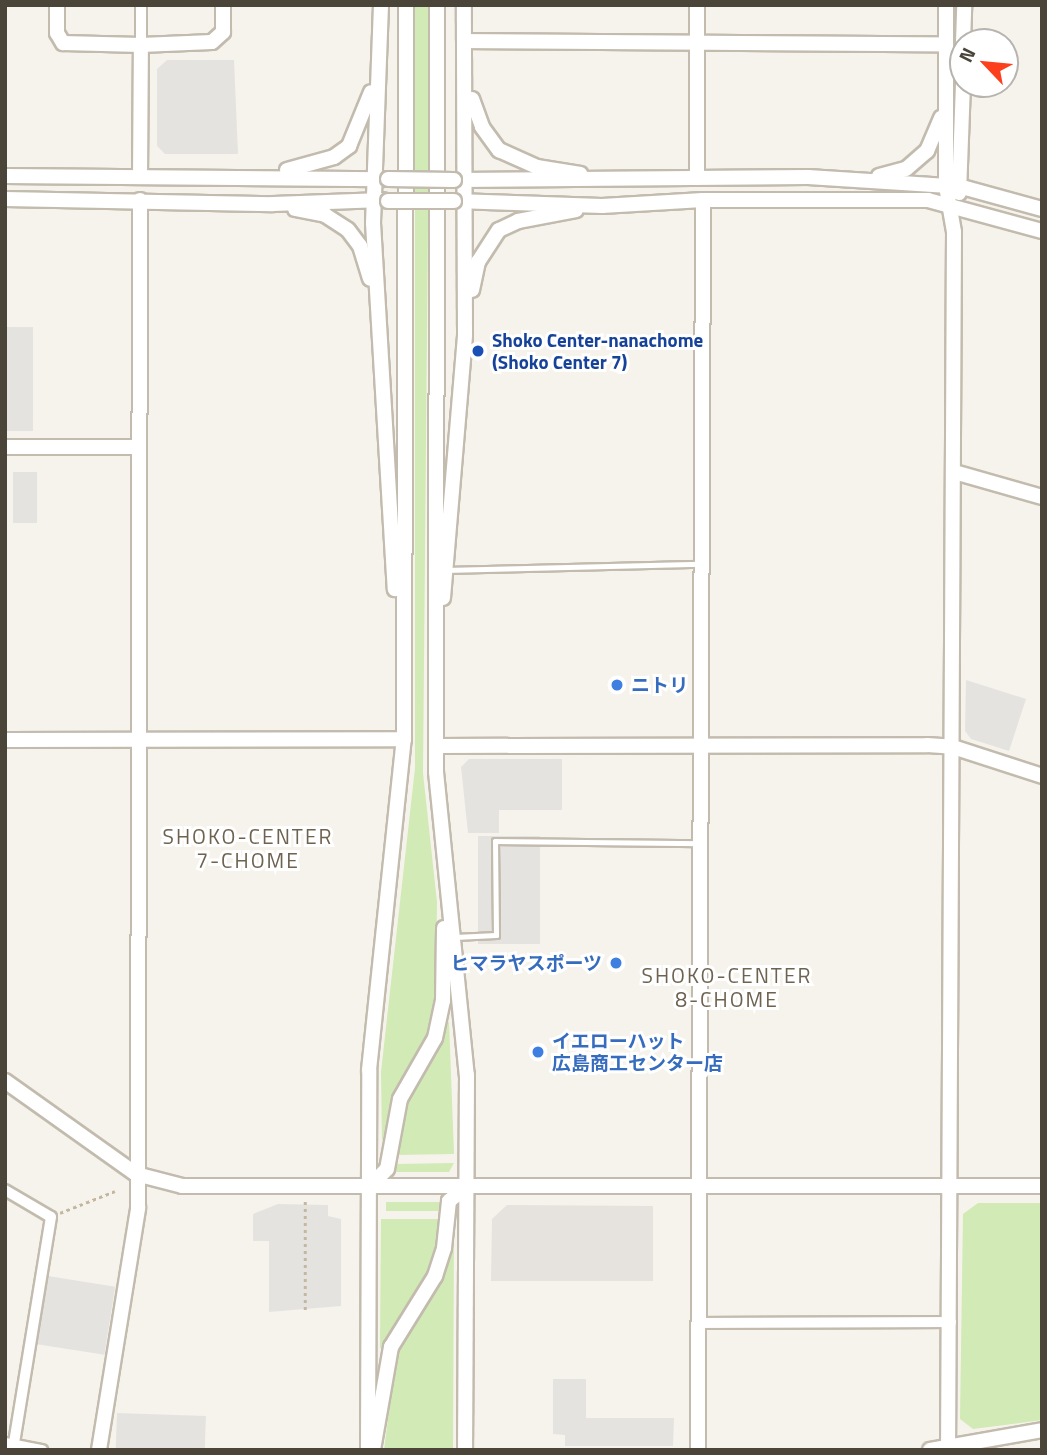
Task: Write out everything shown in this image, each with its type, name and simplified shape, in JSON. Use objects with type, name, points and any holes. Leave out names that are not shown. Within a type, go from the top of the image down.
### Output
[{"type":"street","points":[[57,5],[57,33],[63,43],[141,45],[212,42],[223,32],[223,5]]},
{"type":"street","points":[[140,177],[141,5]]},
{"type":"street","points":[[370,1450],[369,1070],[404,739],[376,297],[381,200],[378,41],[380,5]]},
{"type":"street","points":[[402,685],[406,5]]},
{"type":"street","points":[[437,5],[436,746],[467,1075],[465,1450]]},
{"type":"street","points":[[464,5],[468,80],[460,201],[465,335]]},
{"type":"street","points":[[697,5],[697,178]]},
{"type":"street","points":[[946,5],[946,186],[953,204],[954,472],[953,1186],[948,1447]]},
{"type":"street","points":[[964,5],[964,28]]},
{"type":"street","points":[[261,175],[307,166],[349,146],[369,104],[378,41]]},
{"type":"street","points":[[466,41],[946,44]]},
{"type":"street","points":[[468,80],[475,111],[499,150],[537,167],[610,178]]},
{"type":"street","points":[[5,176],[261,175],[460,180],[893,175],[906,169],[936,137],[945,80]]},
{"type":"street","points":[[953,204],[962,187],[963,98]]},
{"type":"street","points":[[808,177],[962,187],[1042,209]]},
{"type":"street","points":[[5,199],[273,204],[381,200],[602,206],[703,200],[953,204],[1042,230]]},
{"type":"street","points":[[99,1450],[138,1208],[140,200]]},
{"type":"street","points":[[698,1450],[703,200]]},
{"type":"street","points":[[273,204],[325,215],[348,230],[360,246],[376,297]]},
{"type":"street","points":[[435,674],[465,335],[478,262],[495,233],[518,221],[602,206]]},
{"type":"street","points":[[5,447],[139,447]]},
{"type":"street","points":[[954,472],[1042,497]]},
{"type":"street","points":[[5,740],[404,739]]},
{"type":"street","points":[[436,746],[953,747],[1042,776]]},
{"type":"street","points":[[369,1187],[387,1169],[396,1111],[429,1052],[440,1020],[446,871]]},
{"type":"street","points":[[5,1081],[136,1174],[182,1186],[1042,1186]]},
{"type":"street","points":[[370,1450],[390,1347],[439,1267],[449,1201],[467,1188]]},
{"type":"street","points":[[5,1191],[51,1217],[11,1446],[42,1450]]},
{"type":"street","points":[[700,1323],[951,1322]]},
{"type":"street","points":[[930,1450],[1042,1430]]},
{"type":"lane","points":[[446,570],[703,564]]},
{"type":"lane","points":[[453,937],[496,935],[495,841],[700,843]]},
{"type":"path","points":[[51,1217],[115,1191]]},
{"type":"path","points":[[305,1201],[305,1310]]},
{"type":"shaded area","points":[[167,60],[234,60],[238,154],[165,154],[157,146],[157,69]]},
{"type":"shaded area","points":[[5,327],[33,327],[33,431],[5,431]]},
{"type":"shaded area","points":[[13,472],[37,472],[37,523],[13,523]]},
{"type":"shaded area","points":[[966,680],[1026,699],[1009,751],[971,739],[965,731]]},
{"type":"shaded area","points":[[469,759],[562,759],[562,810],[499,810],[499,833],[468,833],[461,767]]},
{"type":"shaded area","points":[[478,836],[540,836],[540,944],[478,944]]},
{"type":"shaded area","points":[[278,1204],[328,1205],[328,1216],[341,1219],[341,1306],[269,1312],[269,1241],[253,1241],[253,1214]]},
{"type":"shaded area","points":[[507,1205],[653,1206],[653,1281],[491,1281],[492,1219]]},
{"type":"shaded area","points":[[48,1276],[115,1287],[104,1355],[37,1344]]},
{"type":"shaded area","points":[[553,1379],[586,1379],[586,1418],[674,1418],[673,1446],[565,1446],[565,1435],[553,1434]]},
{"type":"shaded area","points":[[117,1413],[206,1416],[205,1450],[116,1448]]},
{"type":"green space","points":[[415,5],[430,5],[423,773],[437,902],[436,995],[428,1035],[397,1089],[382,1142],[381,1072],[415,768]]},
{"type":"green space","points":[[449,1021],[454,1154],[396,1155],[406,1105]]},
{"type":"green space","points":[[454,1163],[449,1172],[396,1172],[396,1164]]},
{"type":"green space","points":[[386,1202],[439,1202],[439,1211],[386,1211]]},
{"type":"green space","points":[[978,1203],[1042,1203],[1042,1420],[973,1429],[960,1419],[963,1214]]},
{"type":"green space","points":[[381,1219],[439,1219],[439,1229],[428,1273],[380,1349]]},
{"type":"green space","points":[[454,1228],[453,1450],[384,1450],[397,1350],[441,1279]]},
{"type":"place","name":"Shoko Center-nanachome (Shoko Center 7)","points":[[478,351]]},
{"type":"place","name":"ニトリ","points":[[617,685]]},
{"type":"place","name":"ヒマラヤスポーツ","points":[[616,963]]},
{"type":"place","name":"イエローハット 広島商工センター店","points":[[538,1052]]},
{"type":"district","name":"SHOKO-CENTER 7-CHOME","points":[[248,848]]},
{"type":"district","name":"SHOKO-CENTER 8-CHOME","points":[[727,987]]}]
